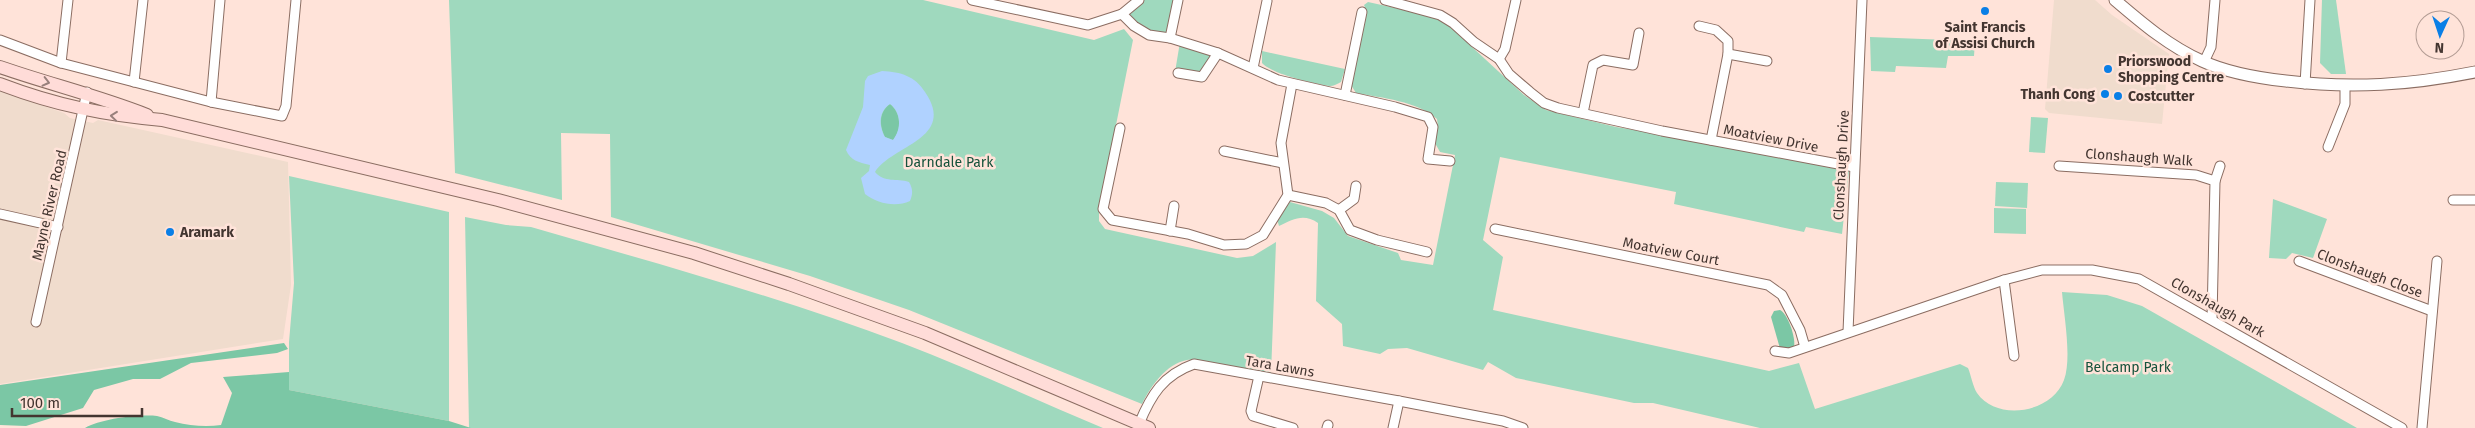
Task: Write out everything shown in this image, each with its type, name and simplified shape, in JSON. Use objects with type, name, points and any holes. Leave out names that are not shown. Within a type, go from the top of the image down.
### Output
[{"type":"main road","points":[[0,67],[31,78],[87,92],[162,120],[527,207],[694,253],[789,284],[916,330],[1144,426]]},
{"type":"main road","points":[[0,84],[105,115],[162,120]]},
{"type":"street","points":[[61,63],[68,0]]},
{"type":"street","points":[[134,82],[143,0]]},
{"type":"street","points":[[211,102],[220,0]]},
{"type":"street","points":[[0,40],[61,63],[211,102],[282,116],[286,106],[296,0]]},
{"type":"street","points":[[972,0],[992,2],[1088,25],[1122,14],[1139,0]]},
{"type":"street","points":[[1170,38],[1178,0]]},
{"type":"street","points":[[1499,58],[1504,49],[1516,0]]},
{"type":"street","name":"Clonshaugh Drive","points":[[1848,332],[1862,0]]},
{"type":"street","points":[[2115,0],[2150,31],[2204,62],[2238,74],[2306,84],[2345,87],[2418,82],[2475,72]]},
{"type":"street","points":[[2204,62],[2211,47],[2216,0]]},
{"type":"street","points":[[2306,84],[2310,0]]},
{"type":"street","points":[[1253,68],[1267,1]]},
{"type":"street","name":"Moatview Drive","points":[[1391,1],[1440,15],[1453,22],[1474,42],[1499,58],[1509,74],[1544,103],[1711,140],[1854,167]]},
{"type":"street","points":[[1345,96],[1362,12]]},
{"type":"street","points":[[1122,14],[1134,26],[1149,35],[1170,38],[1218,54],[1278,80],[1428,117],[1433,127],[1428,158],[1450,161]]},
{"type":"street","points":[[1699,26],[1722,34],[1728,41],[1728,54],[1767,60]]},
{"type":"street","points":[[1583,113],[1593,65],[1603,60],[1633,65],[1639,33]]},
{"type":"street","points":[[1178,72],[1202,77],[1218,54]]},
{"type":"street","name":"Moatview Drive","points":[[1711,140],[1728,54]]},
{"type":"street","points":[[1120,128],[1103,208],[1112,220],[1170,231],[1224,245],[1246,244],[1263,235],[1288,195],[1281,143],[1292,84]]},
{"type":"street","points":[[2328,147],[2345,104],[2345,87]]},
{"type":"street","name":"Mayne River Road","points":[[36,322],[87,92]]},
{"type":"street","points":[[1224,151],[1283,163]]},
{"type":"street","name":"Clonshaugh Walk","points":[[2059,166],[2196,175],[2215,181]]},
{"type":"street","points":[[2212,319],[2215,181],[2220,166]]},
{"type":"street","points":[[1339,210],[1354,199],[1356,186]]},
{"type":"street","points":[[1288,195],[1326,203],[1339,210],[1350,230],[1376,240],[1428,252]]},
{"type":"street","points":[[2454,200],[2475,200]]},
{"type":"street","points":[[1170,231],[1174,206]]},
{"type":"street","points":[[0,214],[58,226]]},
{"type":"street","name":"Moatview Court","points":[[1495,229],[1768,285],[1782,295],[1800,330],[1806,347]]},
{"type":"street","name":"Clonshaugh Close","points":[[2299,261],[2432,311]]},
{"type":"street","name":"Clonshaugh Close","points":[[2422,428],[2437,261]]},
{"type":"street","name":"Clonshaugh Park","points":[[2004,280],[2042,270],[2068,268],[2139,279],[2402,428]]},
{"type":"street","points":[[1775,351],[1789,352],[1806,347],[2004,280],[2014,356]]},
{"type":"street","name":"Tara Lawns","points":[[1144,426],[1152,394],[1160,384],[1183,368],[1194,364],[1399,401],[1503,422],[1523,428]]},
{"type":"street","points":[[1259,376],[1251,412],[1253,416],[1292,428]]},
{"type":"street","points":[[1393,428],[1399,401]]},
{"type":"shaded area","name":"Priorswood Shopping Centre","points":[[2054,0],[2095,0],[2112,15],[2169,54],[2162,124],[2049,113],[2045,109]]},
{"type":"shaded area","points":[[0,91],[64,113],[70,118],[93,123],[98,120],[288,162],[291,285],[283,339],[0,384]]},
{"type":"green space","name":"Darndale Park","points":[[449,0],[923,0],[1094,40],[1124,29],[1133,40],[1099,210],[1099,221],[1105,229],[1237,258],[1253,256],[1276,242],[1271,374],[1215,363],[1187,360],[1179,362],[1166,371],[1155,383],[1142,404],[909,310],[810,276],[611,217],[610,134],[561,133],[562,200],[455,173]]},
{"type":"green space","points":[[1140,0],[1178,0],[1170,38],[1149,35],[1123,14]]},
{"type":"green space","points":[[2322,0],[2336,0],[2346,74],[2331,74],[2320,63]]},
{"type":"green space","name":"Belcamp Park","points":[[1368,2],[1427,15],[1446,23],[1524,95],[1546,110],[1616,127],[1758,150],[1849,171],[1842,234],[1806,227],[1804,232],[1674,204],[1676,192],[1500,157],[1483,240],[1503,257],[1493,310],[1769,371],[1799,363],[1815,409],[1960,364],[1968,368],[1977,393],[1986,402],[1997,408],[2024,410],[2048,400],[2058,391],[2064,380],[2067,349],[2062,292],[2107,295],[2142,306],[2357,428],[1760,428],[1653,403],[1634,403],[1516,378],[1488,362],[1483,370],[1407,348],[1388,349],[1380,354],[1343,346],[1342,324],[1316,301],[1318,223],[1308,218],[1299,218],[1279,226],[1277,219],[1290,202],[1322,211],[1334,218],[1348,236],[1398,253],[1401,260],[1433,265],[1455,155],[1440,152],[1435,143],[1438,127],[1437,119],[1429,113],[1399,101],[1356,93],[1351,85],[1366,10],[1364,5]]},
{"type":"green space","points":[[1870,37],[1975,41],[1974,56],[1948,56],[1946,68],[1896,66],[1895,72],[1871,71]]},
{"type":"green space","points":[[1180,42],[1218,53],[1202,77],[1175,72]]},
{"type":"green space","points":[[1262,51],[1345,69],[1341,82],[1336,85],[1330,86],[1314,83],[1284,75],[1267,67],[1262,63]]},
{"type":"green space","points":[[890,104],[894,108],[899,121],[898,131],[893,140],[885,137],[881,123],[882,115]]},
{"type":"green space","points":[[2031,117],[2048,118],[2045,153],[2029,152]]},
{"type":"green space","points":[[289,176],[449,212],[449,421],[289,390],[289,342],[294,283]]},
{"type":"green space","points":[[1996,182],[2028,183],[2027,208],[1995,206]]},
{"type":"green space","points":[[2273,199],[2327,219],[2313,258],[2292,253],[2286,259],[2269,258]]},
{"type":"green space","points":[[1994,208],[2026,209],[2026,234],[1994,233]]},
{"type":"green space","points":[[465,217],[506,225],[531,227],[717,281],[856,326],[978,374],[1103,428],[469,428]]},
{"type":"green space","points":[[1780,310],[1786,316],[1793,332],[1794,343],[1794,347],[1781,352],[1771,317],[1774,311]]},
{"type":"green space","points":[[284,343],[288,349],[277,353],[191,363],[160,379],[133,379],[94,390],[83,408],[26,426],[0,425],[0,385]]},
{"type":"green space","points":[[289,372],[289,390],[449,421],[471,428],[85,428],[100,422],[140,416],[157,416],[192,425],[221,425],[232,393],[223,377]]},
{"type":"water","points":[[882,71],[895,72],[907,76],[917,82],[925,92],[933,108],[933,121],[928,131],[918,140],[883,163],[875,172],[883,178],[909,182],[912,196],[910,201],[904,203],[886,204],[865,194],[861,178],[869,171],[870,165],[853,159],[846,150],[863,107],[865,81],[868,76]],"holes":[[[890,104],[894,107],[898,116],[899,126],[893,140],[885,137],[881,119],[886,107]]]},
{"type":"place","name":"Saint Francis of Assisi Church","points":[[1985,11]]},
{"type":"place","name":"Priorswood Shopping Centre","points":[[2108,69]]},
{"type":"place","name":"Thanh Cong","points":[[2105,94]]},
{"type":"place","name":"Costcutter","points":[[2118,96]]},
{"type":"place","name":"Aramark","points":[[170,232]]}]
